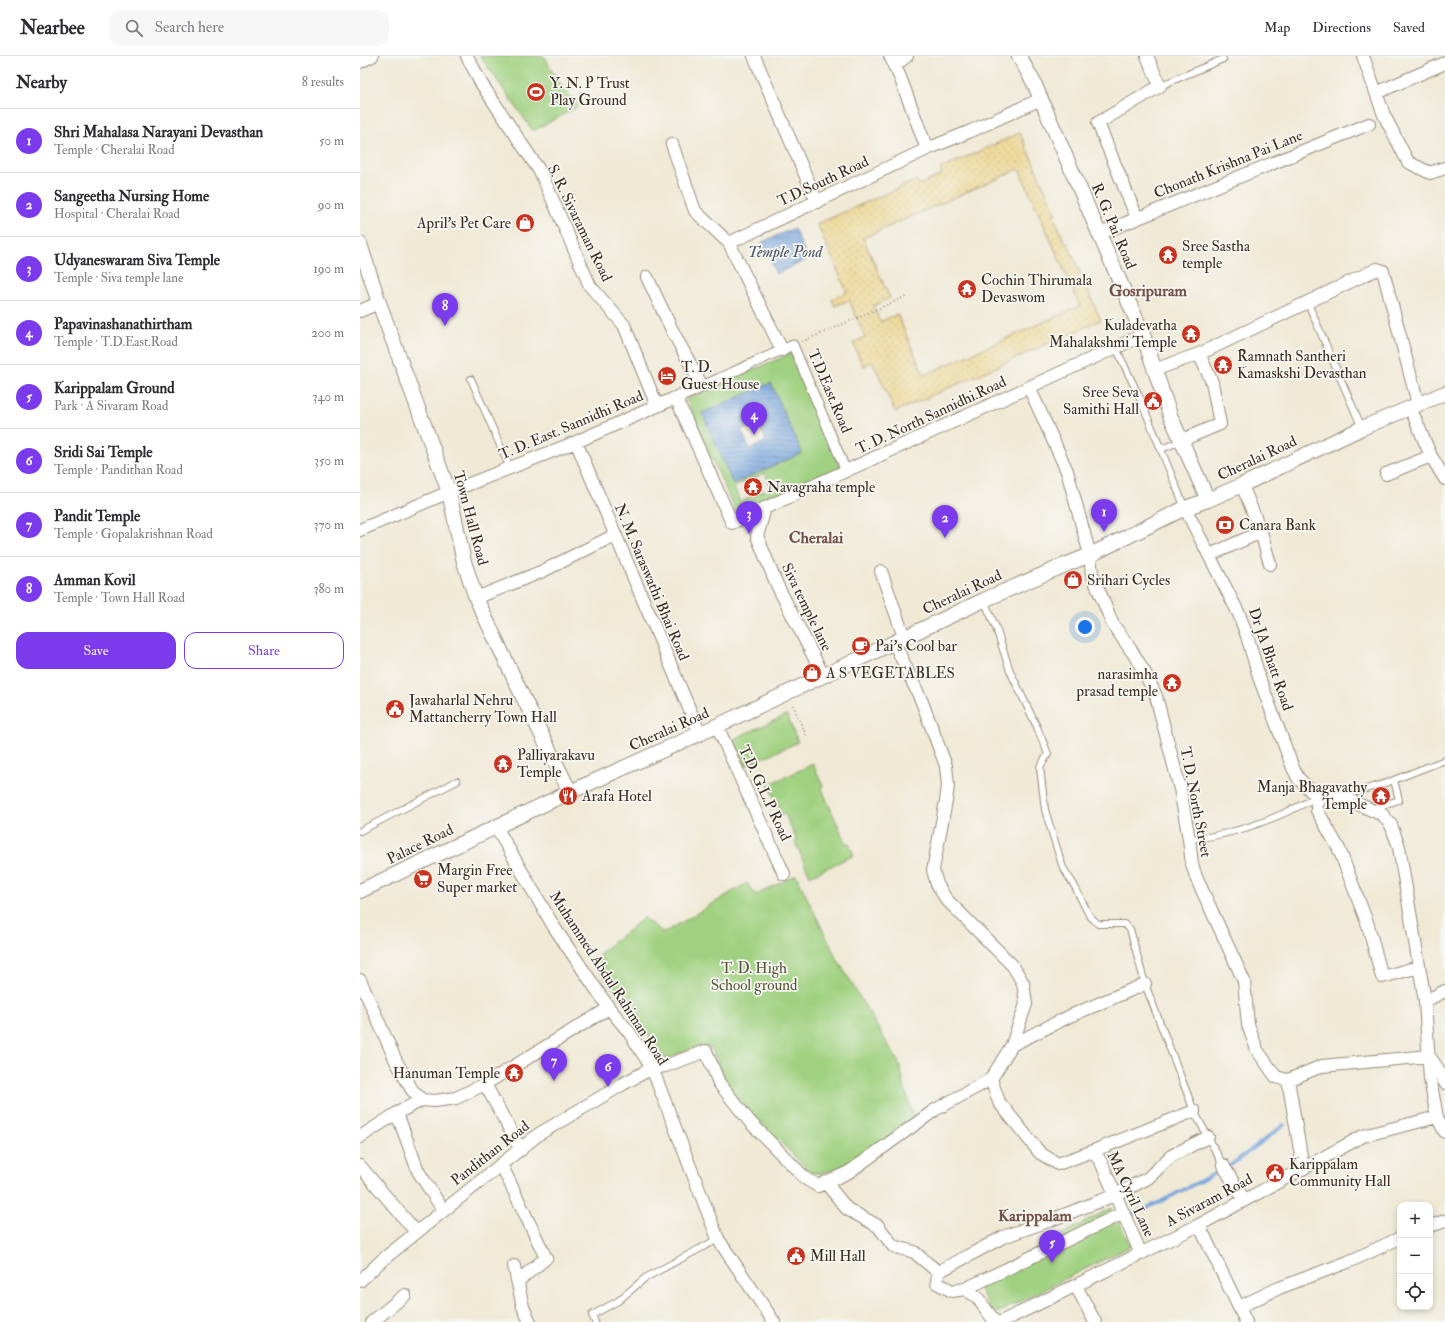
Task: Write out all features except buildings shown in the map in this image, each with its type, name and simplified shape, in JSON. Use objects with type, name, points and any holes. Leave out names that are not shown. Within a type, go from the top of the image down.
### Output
[{"type":"street","points":[[360,62],[372,56]]},
{"type":"street","name":"S. R. Sivaraman Road","points":[[467,56],[481,83],[541,174],[590,286],[624,325],[657,406]]},
{"type":"street","points":[[754,56],[817,202]]},
{"type":"street","points":[[906,56],[892,61],[900,77],[927,149]]},
{"type":"street","name":"R. G. Pai. Road","points":[[1019,56],[1034,83],[1143,335],[1170,415],[1208,500]]},
{"type":"street","points":[[1137,218],[1098,123],[1160,86],[1147,56]]},
{"type":"street","points":[[1363,56],[1384,114],[1408,162],[1430,173],[1445,168]]},
{"type":"street","points":[[1376,93],[1445,63]]},
{"type":"street","name":"T.D.South Road","points":[[728,243],[927,149],[1041,99]]},
{"type":"street","name":"Chonath Krishna Pai Lane","points":[[1099,234],[1369,124]]},
{"type":"street","points":[[672,144],[695,211],[728,243],[788,348]]},
{"type":"street","name":"Town Hall Road","points":[[360,248],[379,304],[449,492],[464,562],[476,598],[522,696],[570,792]]},
{"type":"street","points":[[1154,370],[1199,354],[1307,301],[1377,269],[1383,271],[1414,406],[1432,456],[1445,479]]},
{"type":"street","points":[[647,277],[672,330],[702,386]]},
{"type":"street","points":[[360,311],[379,304]]},
{"type":"street","name":"T. D. North Sannidhi.Road","points":[[676,398],[732,522],[846,472],[1143,335]]},
{"type":"street","name":"T. D. East. Sannidhi Road","points":[[360,530],[449,492],[576,442],[788,348]]},
{"type":"street","name":"T.D.East.Road","points":[[788,348],[846,472]]},
{"type":"street","points":[[1182,440],[1220,424],[1212,382],[1199,354]]},
{"type":"street","name":"T. D. North Street","points":[[1029,387],[1067,471],[1090,555],[1092,574],[1112,623],[1146,673],[1156,696],[1180,789],[1192,864],[1196,877],[1244,981],[1248,1025],[1258,1050],[1276,1077],[1288,1080]]},
{"type":"street","name":"Cheralai Road","points":[[496,826],[700,734],[984,600],[1090,555],[1185,508],[1242,485],[1362,428],[1445,393]]},
{"type":"street","name":"N. M. Saraswathi Bhai Road","points":[[576,442],[700,734]]},
{"type":"street","points":[[1386,474],[1432,456]]},
{"type":"street","points":[[1242,485],[1261,532],[1270,564]]},
{"type":"street","name":"Siva temple lane","points":[[765,508],[757,536],[777,584],[823,675]]},
{"type":"street","name":"Dr JA Bhatt Road","points":[[1185,508],[1244,624],[1260,680],[1293,768],[1298,778],[1317,797]]},
{"type":"street","points":[[1210,555],[1261,532]]},
{"type":"street","points":[[476,598],[542,571],[615,535]]},
{"type":"street","points":[[881,572],[899,640],[946,766],[948,786],[933,870],[937,884],[946,899],[1013,966],[1023,983],[1026,1004],[1012,1045],[991,1080],[935,1110],[849,1172],[826,1183],[847,1209],[878,1226],[894,1246],[914,1252],[938,1272]]},
{"type":"street","name":"T.D. G.L.P Road","points":[[717,726],[784,874]]},
{"type":"street","points":[[1419,967],[1382,977],[1368,925],[1339,849],[1317,810],[1317,797],[1342,796],[1382,815],[1391,825],[1400,847],[1425,1000],[1430,1079],[1437,1117],[1445,1132]]},
{"type":"street","name":"Palace Road","points":[[360,892],[496,826]]},
{"type":"street","name":"Muhammed Abdul Rahiman Road","points":[[496,826],[554,927],[609,1008],[629,1032],[652,1068],[718,1239],[774,1322]]},
{"type":"street","points":[[360,980],[396,1061],[412,1090],[422,1100]]},
{"type":"street","points":[[1012,1045],[1070,1016],[1145,984]]},
{"type":"street","points":[[1425,1000],[1445,991]]},
{"type":"street","points":[[360,1136],[397,1113],[422,1100],[435,1101],[456,1098],[485,1084],[609,1008]]},
{"type":"street","name":"Pandithan Road","points":[[360,1281],[380,1261],[501,1164],[521,1150],[539,1134],[652,1068],[665,1066],[706,1052],[718,1083],[750,1122],[806,1179],[818,1186],[826,1183]]},
{"type":"street","points":[[1303,1167],[1288,1080],[1322,1066],[1428,1056]]},
{"type":"street","points":[[1428,1056],[1438,1069],[1445,1083]]},
{"type":"street","name":"MA Cyril Lane","points":[[991,1080],[999,1102],[1040,1153],[1058,1164],[1093,1151],[1101,1162],[1141,1254]]},
{"type":"street","points":[[485,1084],[521,1150]]},
{"type":"street","points":[[1093,1151],[1194,1111]]},
{"type":"street","points":[[397,1113],[418,1171],[444,1210]]},
{"type":"street","name":"A Sivaram Road","points":[[1001,1322],[1199,1225],[1303,1167],[1363,1136],[1437,1117]]},
{"type":"street","points":[[938,1272],[1003,1237],[1115,1195],[1148,1178],[1172,1156],[1208,1137]]},
{"type":"street","points":[[501,1164],[546,1258],[518,1281]]},
{"type":"street","points":[[360,1166],[416,1232]]},
{"type":"street","points":[[1225,1168],[1244,1200]]},
{"type":"street","points":[[938,1272],[937,1283],[952,1291],[965,1289],[1123,1213]]},
{"type":"street","points":[[1433,1225],[1445,1221]]},
{"type":"street","points":[[1199,1225],[1246,1322]]},
{"type":"street","points":[[1239,1307],[1279,1288],[1348,1262],[1397,1239]]},
{"type":"street","points":[[514,1266],[523,1306],[530,1322]]},
{"type":"street","points":[[1076,1286],[1095,1322]]},
{"type":"street","points":[[965,1289],[977,1297],[995,1322]]},
{"type":"street","points":[[372,1322],[405,1295]]},
{"type":"lane","points":[[1160,86],[1223,59]]},
{"type":"lane","points":[[1307,301],[1362,428]]},
{"type":"lane","points":[[1116,348],[1139,396],[1185,508]]},
{"type":"lane","points":[[470,379],[510,468]]},
{"type":"lane","points":[[1160,449],[1182,440]]},
{"type":"lane","points":[[984,600],[996,628],[1010,671],[1037,727],[1048,754],[1040,767],[1045,810],[1063,868],[1074,885],[1089,915],[1098,924],[1124,924],[1130,929],[1145,984],[1194,1111],[1225,1168]]},
{"type":"lane","points":[[1342,796],[1394,780],[1445,760]]},
{"type":"lane","points":[[1371,809],[1399,800],[1394,780]]},
{"type":"lane","points":[[360,831],[457,781]]},
{"type":"lane","points":[[1189,839],[1210,838],[1248,826],[1278,816],[1317,797]]},
{"type":"lane","points":[[594,1322],[592,1315],[618,1301],[645,1278],[718,1239]]},
{"type":"path","points":[[788,348],[907,296]]},
{"type":"path","points":[[794,707],[806,735]]},
{"type":"sand","points":[[1020,133],[1056,214],[1053,215],[1065,243],[1067,242],[1101,320],[895,412],[873,362],[863,366],[853,343],[865,337],[849,300],[835,306],[832,299],[847,292],[817,224],[917,180],[919,185],[942,175],[940,169]],"holes":[[[1019,169],[1080,306],[924,375],[897,314],[880,322],[873,306],[890,298],[863,238]]]},
{"type":"green space","name":"Y. N. P Trust Play Ground","points":[[480,56],[544,56],[556,79],[579,106],[533,131]]},
{"type":"green space","points":[[792,353],[842,469],[737,515],[686,399]],"holes":[[[771,383],[802,453],[733,484],[702,413]],[[765,473],[771,487],[740,502],[734,487]]]},
{"type":"green space","points":[[787,715],[798,742],[745,766],[733,739]]},
{"type":"green space","points":[[813,764],[823,786],[821,787],[846,844],[849,843],[854,855],[810,876],[785,814],[782,815],[768,785]]},
{"type":"green space","name":"T. D. High School ground","points":[[796,875],[836,957],[900,1065],[904,1086],[914,1117],[891,1137],[839,1168],[822,1173],[811,1173],[742,1104],[726,1081],[711,1047],[700,1046],[666,1059],[597,967],[600,953],[644,918],[664,933],[747,883],[756,895]]},
{"type":"green space","points":[[1111,1208],[1131,1246],[993,1315],[976,1281]]},
{"type":"water","name":"Temple Pond","points":[[794,228],[808,259],[776,274],[762,242]]},
{"type":"water","points":[[771,383],[802,453],[733,484],[702,413]],"holes":[[[758,423],[766,441],[750,449],[741,430]]]},
{"type":"waterway","points":[[1133,1214],[1160,1202],[1231,1165],[1284,1125]]},
{"type":"place","name":"Y. N. P Trust Play Ground","points":[[536,92]]},
{"type":"place","name":"April's Pet Care","points":[[525,223]]},
{"type":"place","name":"Sree Sastha temple","points":[[1168,255]]},
{"type":"place","name":"Cochin Thirumala Devaswom","points":[[967,289]]},
{"type":"place","name":"Amman Kovil","points":[[445,326]]},
{"type":"place","name":"Kuladevatha Mahalakshmi Temple","points":[[1191,334]]},
{"type":"place","name":"Ramnath Santheri Kamaskshi Devasthan","points":[[1223,365]]},
{"type":"place","name":"T. D. Guest House","points":[[667,376]]},
{"type":"place","name":"Sree Seva Samithi Hall","points":[[1153,401]]},
{"type":"place","name":"Papavinashanathirtham","points":[[754,435]]},
{"type":"place","name":"Navagraha temple","points":[[753,487]]},
{"type":"place","name":"Canara Bank","points":[[1225,525]]},
{"type":"place","name":"Shri Mahalasa Narayani Devasthan","points":[[1104,532]]},
{"type":"place","name":"Udyaneswaram Siva Temple","points":[[749,534]]},
{"type":"place","name":"Sangeetha Nursing Home","points":[[945,538]]},
{"type":"place","name":"Srihari Cycles","points":[[1073,580]]},
{"type":"place","name":"Pai's Cool bar","points":[[861,646]]},
{"type":"place","name":"A S VEGETABLES","points":[[812,673]]},
{"type":"place","name":"narasimha prasad temple","points":[[1172,683]]},
{"type":"place","name":"Jawaharlal Nehru Mattancherry Town Hall","points":[[395,709]]},
{"type":"place","name":"Palliyarakavu Temple","points":[[503,764]]},
{"type":"place","name":"Arafa Hotel","points":[[568,796]]},
{"type":"place","name":"Manja Bhagavathy Temple","points":[[1381,796]]},
{"type":"place","name":"Margin Free Super market","points":[[423,879]]},
{"type":"place","name":"Hanuman Temple","points":[[514,1073]]},
{"type":"place","name":"Pandit Temple","points":[[554,1081]]},
{"type":"place","name":"Sridi Sai Temple","points":[[608,1087]]},
{"type":"place","name":"Karippalam Community Hall","points":[[1275,1173]]},
{"type":"place","name":"Mill Hall","points":[[796,1256]]},
{"type":"place","name":"Karippalam Ground","points":[[1052,1263]]},
{"type":"district","name":"Gosripuram","points":[[1148,290]]},
{"type":"district","name":"Cheralai","points":[[816,537]]},
{"type":"district","name":"Karippalam","points":[[1035,1215]]}]
